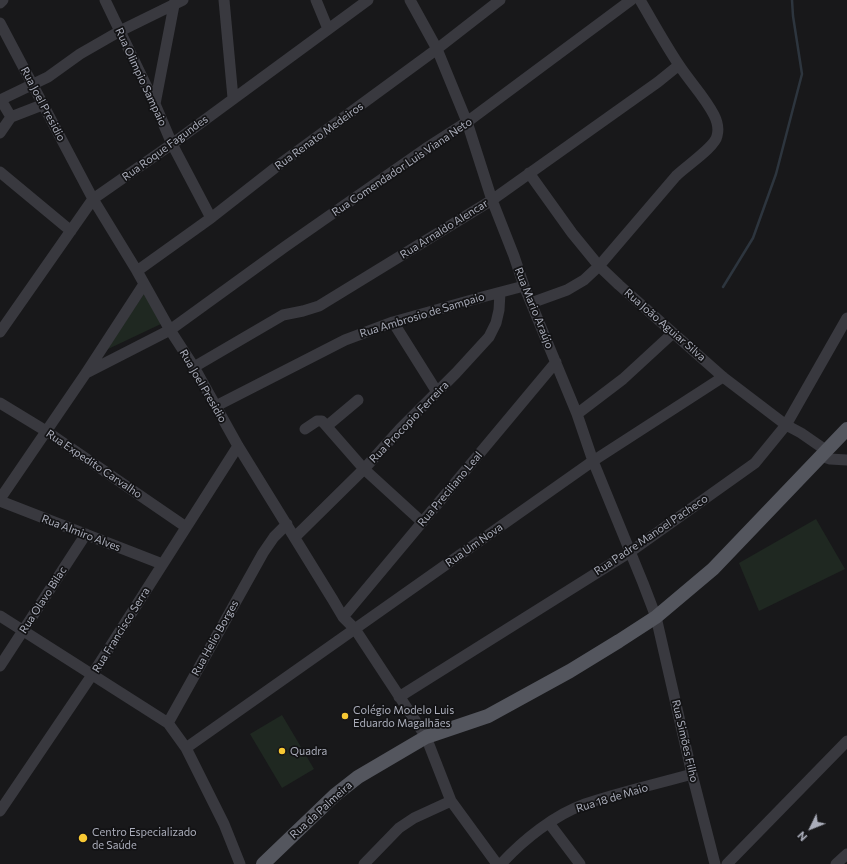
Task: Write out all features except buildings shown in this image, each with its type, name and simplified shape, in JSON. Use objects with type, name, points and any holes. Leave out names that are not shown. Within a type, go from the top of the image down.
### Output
[{"type":"main road","name":"Rua da Palmeira","points":[[263,864],[349,783],[426,737],[488,716],[570,671],[656,617],[713,569],[847,429]]},
{"type":"street","points":[[0,3],[3,0]]},
{"type":"street","name":"Rua Olimpio Sampaio","points":[[105,0],[155,104],[172,144],[211,218]]},
{"type":"street","points":[[224,0],[233,98]]},
{"type":"street","points":[[316,0],[328,29]]},
{"type":"street","name":"Rua Roque Fagundes","points":[[0,332],[93,199],[172,144],[368,0]]},
{"type":"street","name":"Rua Mario Araújo","points":[[410,0],[437,49],[468,122],[492,200],[524,286],[556,362],[593,460],[656,617]]},
{"type":"street","name":"Rua Renato Medeiros","points":[[137,271],[211,218],[280,164],[437,49],[500,0]]},
{"type":"street","name":"Rua Comendador Luis Viana Neto","points":[[86,373],[170,330],[286,246],[425,149],[468,122],[631,0]]},
{"type":"street","points":[[531,303],[566,290],[584,280],[599,266],[676,176],[708,149],[716,140],[718,129],[707,104],[679,65],[640,0]]},
{"type":"street","points":[[11,117],[0,100],[48,77],[80,54],[177,1]]},
{"type":"street","points":[[155,104],[177,1]]},
{"type":"street","name":"Rua Joel Presidio","points":[[0,23],[93,199],[137,271],[170,330],[194,367],[238,446],[344,617],[355,629],[426,737],[450,801],[497,864]]},
{"type":"street","name":"Rua Arnaldo Alencar","points":[[194,367],[283,315],[319,306],[492,200],[658,82],[679,65]]},
{"type":"street","points":[[0,133],[11,117],[42,105]]},
{"type":"street","points":[[0,172],[71,231]]},
{"type":"street","name":"Rua João Aguiar Silva","points":[[529,173],[572,234],[599,266],[723,377],[786,425],[801,433],[824,453]]},
{"type":"street","points":[[0,500],[144,284]]},
{"type":"street","name":"Rua Ambrosio de Sampaio","points":[[216,406],[345,340],[393,322],[524,286]]},
{"type":"street","name":"Rua Procopio Ferreira","points":[[295,537],[364,469],[400,429],[489,337],[496,323],[499,310],[500,293]]},
{"type":"street","name":"Rua Padre Manoel Pacheco","points":[[399,697],[630,552],[755,463],[786,425],[847,318]]},
{"type":"street","points":[[393,322],[437,392]]},
{"type":"street","points":[[576,414],[623,379],[673,333]]},
{"type":"street","name":"Rua Preciliano Leal","points":[[344,617],[556,362]]},
{"type":"street","name":"Rua Um Nova","points":[[186,748],[593,460],[723,377]]},
{"type":"street","points":[[327,426],[358,400]]},
{"type":"street","name":"Rua Expedito Carvalho","points":[[0,403],[46,431],[186,527]]},
{"type":"street","points":[[305,429],[317,421],[322,421],[364,469],[422,522]]},
{"type":"street","name":"Rua Francisco Serra","points":[[0,811],[92,675],[238,446]]},
{"type":"street","points":[[824,453],[830,459],[847,460]]},
{"type":"street","name":"Rua Almiro Alves","points":[[0,500],[162,564]]},
{"type":"street","name":"Rua Helio Borges","points":[[168,723],[262,553],[286,524]]},
{"type":"street","name":"Rua Olavo Bilac","points":[[0,666],[86,534]]},
{"type":"street","points":[[0,616],[168,723],[186,748],[224,824],[240,864]]},
{"type":"street","name":"Rua Simões Filho","points":[[656,617],[692,774],[715,864]]},
{"type":"street","points":[[727,864],[847,741]]},
{"type":"street","name":"Rua 18 de Maio","points":[[501,864],[527,839],[549,823],[584,804],[692,774]]},
{"type":"street","points":[[367,862],[399,828],[414,818],[450,801]]},
{"type":"street","points":[[549,823],[580,864]]},
{"type":"street","points":[[836,864],[847,854]]},
{"type":"shaded area","points":[[144,294],[163,323],[106,350]]},
{"type":"shaded area","points":[[816,519],[845,569],[759,611],[739,563]]},
{"type":"shaded area","name":"Quadra","points":[[282,715],[314,769],[282,788],[250,734]]},
{"type":"waterway","points":[[723,287],[753,238],[776,174],[802,74],[792,0]]},
{"type":"place","name":"Colégio Modelo Luis Eduardo Magalhães","points":[[345,716]]},
{"type":"place","name":"Quadra","points":[[282,751]]},
{"type":"place","name":"Centro Especializado de Saúde","points":[[83,838]]}]
